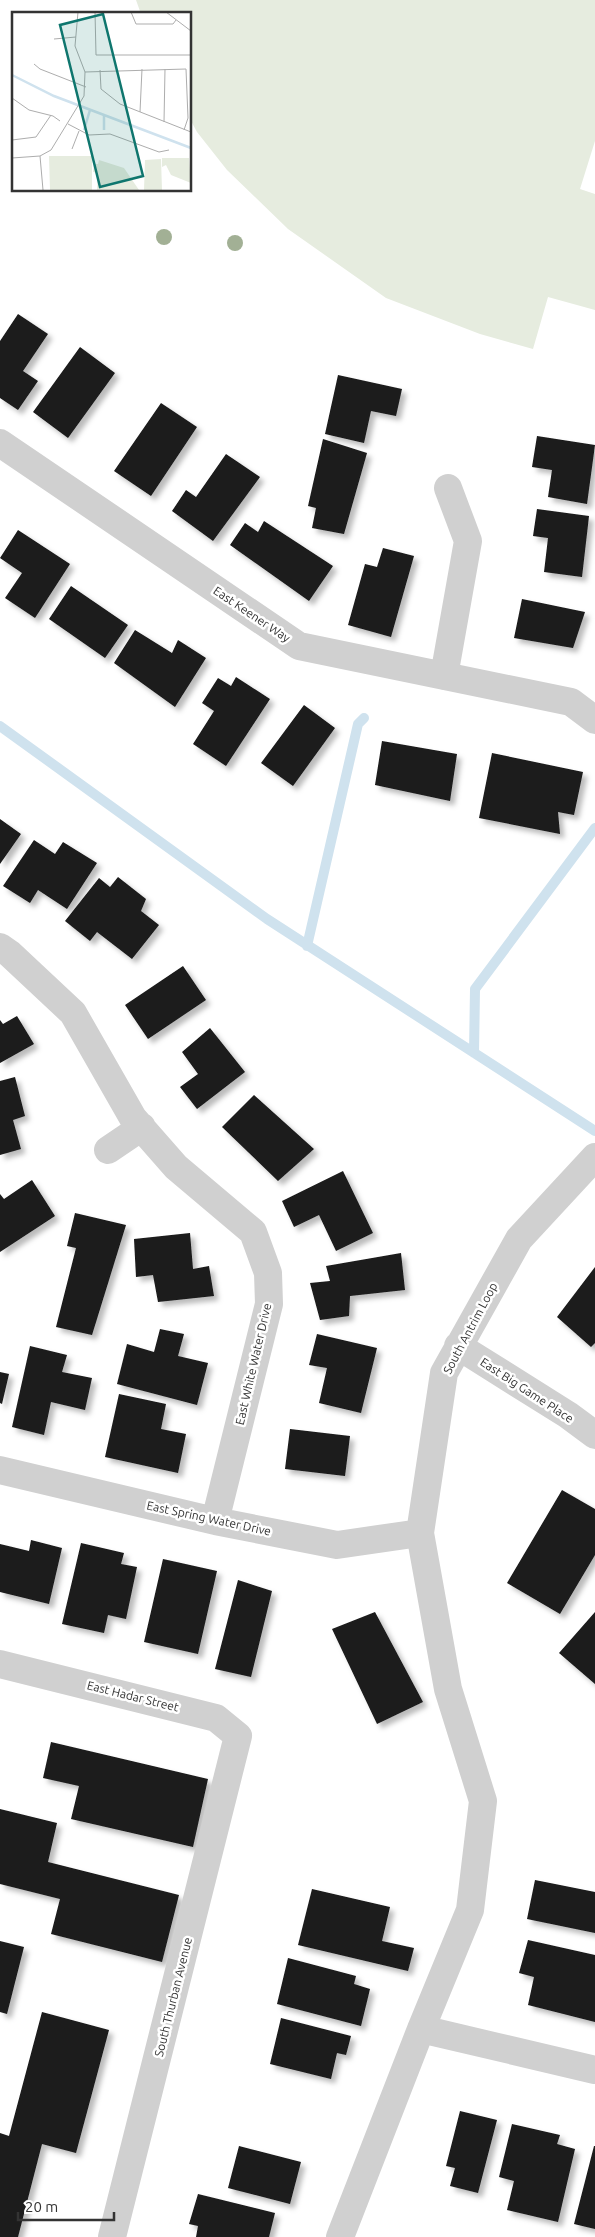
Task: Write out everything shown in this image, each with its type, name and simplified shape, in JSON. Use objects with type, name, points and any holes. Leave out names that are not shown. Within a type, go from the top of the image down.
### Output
[{"type":"street","name":"East Keener Way","points":[[0,443],[299,646],[571,702],[595,720]]},
{"type":"street","points":[[444,676],[468,541],[448,488]]},
{"type":"street","name":"East White Water Drive","points":[[0,947],[10,954],[73,1013],[133,1118],[176,1167],[253,1232],[268,1273],[269,1304],[215,1521]]},
{"type":"street","points":[[108,1150],[142,1127]]},
{"type":"street","name":"South Antrim Loop","points":[[340,2237],[421,2029],[470,1910],[483,1801],[448,1689],[420,1533],[444,1373],[518,1239],[595,1157]]},
{"type":"street","name":"East Big Game Place","points":[[458,1346],[568,1415],[595,1435]]},
{"type":"street","name":"East Spring Water Drive","points":[[0,1470],[215,1521],[338,1545],[420,1533]]},
{"type":"street","name":"East Hadar Street","points":[[0,1664],[216,1718],[238,1736],[234,1758]]},
{"type":"street","name":"South Thurban Avenue","points":[[112,2237],[234,1758]]},
{"type":"street","points":[[421,2029],[595,2070]]},
{"type":"shaded area","points":[[136,0],[595,0],[595,141],[580,189],[595,194],[595,310],[548,297],[533,349],[480,334],[386,298],[288,229],[227,170],[197,132],[191,121],[191,12],[140,12]]},
{"type":"building","points":[[18,314],[48,334],[23,371],[38,381],[18,410],[0,398],[0,341]]},
{"type":"building","points":[[80,347],[115,373],[68,438],[33,412]]},
{"type":"building","points":[[338,375],[402,389],[396,416],[371,411],[364,443],[325,434]]},
{"type":"building","points":[[161,403],[197,427],[151,496],[114,471]]},
{"type":"building","points":[[537,436],[595,445],[587,504],[548,497],[552,470],[532,467]]},
{"type":"building","points":[[323,439],[367,453],[344,534],[312,528],[316,508],[308,506]]},
{"type":"building","points":[[226,454],[260,477],[213,541],[172,511],[186,490],[196,497]]},
{"type":"building","points":[[537,509],[589,516],[582,577],[544,572],[548,538],[533,536]]},
{"type":"building","points":[[264,521],[333,566],[309,601],[230,545],[245,523],[258,532]]},
{"type":"building","points":[[18,530],[70,564],[35,618],[5,598],[22,573],[0,558]]},
{"type":"building","points":[[383,548],[414,556],[391,637],[348,625],[365,564],[377,567]]},
{"type":"building","points":[[71,586],[128,625],[105,658],[49,619]]},
{"type":"building","points":[[522,599],[585,612],[573,648],[514,638]]},
{"type":"building","points":[[135,630],[172,653],[178,640],[206,658],[175,707],[114,663]]},
{"type":"building","points":[[236,677],[270,699],[226,766],[193,744],[214,711],[202,703],[218,678],[231,686]]},
{"type":"building","points":[[304,705],[335,728],[293,786],[261,763]]},
{"type":"building","points":[[382,741],[457,754],[450,801],[375,785]]},
{"type":"building","points":[[492,753],[583,772],[574,815],[558,812],[560,834],[479,818]]},
{"type":"building","points":[[0,819],[21,834],[0,864]]},
{"type":"building","points":[[34,840],[55,854],[63,842],[97,863],[67,909],[38,890],[30,903],[3,886]]},
{"type":"building","points":[[118,877],[146,899],[141,911],[159,925],[132,959],[97,932],[90,941],[65,921],[99,878],[110,887]]},
{"type":"building","points":[[183,966],[206,1000],[148,1039],[125,1005]]},
{"type":"building","points":[[17,1016],[34,1044],[0,1063],[0,1020],[3,1024]]},
{"type":"building","points":[[210,1028],[245,1072],[197,1109],[180,1087],[198,1074],[182,1052]]},
{"type":"building","points":[[15,1077],[25,1116],[13,1120],[21,1149],[0,1155],[0,1081]]},
{"type":"building","points":[[254,1095],[314,1149],[278,1181],[222,1127]]},
{"type":"building","points":[[343,1171],[373,1233],[336,1251],[319,1215],[294,1227],[282,1201]]},
{"type":"building","points":[[32,1180],[55,1216],[0,1252],[0,1194],[4,1199]]},
{"type":"building","points":[[75,1213],[126,1225],[92,1335],[56,1327],[76,1248],[67,1246]]},
{"type":"building","points":[[190,1233],[193,1269],[209,1266],[214,1296],[158,1302],[153,1275],[136,1277],[134,1239]]},
{"type":"building","points":[[401,1253],[405,1290],[350,1296],[349,1316],[320,1320],[310,1283],[330,1281],[326,1266]]},
{"type":"building","points":[[595,1267],[595,1343],[591,1347],[557,1317]]},
{"type":"building","points":[[160,1329],[184,1334],[178,1356],[208,1363],[197,1405],[117,1384],[127,1344],[154,1352]]},
{"type":"building","points":[[317,1334],[377,1348],[361,1413],[319,1403],[327,1368],[309,1365]]},
{"type":"building","points":[[30,1346],[67,1355],[62,1372],[92,1378],[85,1410],[51,1402],[44,1435],[12,1427]]},
{"type":"building","points":[[0,1372],[9,1374],[2,1404],[0,1403]]},
{"type":"building","points":[[119,1394],[166,1404],[161,1429],[186,1434],[178,1473],[105,1457]]},
{"type":"building","points":[[290,1429],[350,1436],[345,1476],[285,1469]]},
{"type":"building","points":[[562,1490],[595,1509],[595,1555],[560,1614],[507,1583]]},
{"type":"building","points":[[31,1540],[62,1548],[49,1604],[0,1592],[0,1544],[29,1551]]},
{"type":"building","points":[[81,1543],[124,1553],[121,1564],[137,1567],[126,1619],[108,1615],[104,1633],[62,1624]]},
{"type":"building","points":[[163,1559],[217,1571],[198,1654],[144,1642]]},
{"type":"building","points":[[238,1580],[272,1591],[251,1677],[215,1669]]},
{"type":"building","points":[[375,1612],[423,1702],[377,1724],[332,1629]]},
{"type":"building","points":[[595,1612],[595,1684],[559,1653]]},
{"type":"building","points":[[51,1742],[208,1779],[193,1847],[71,1819],[79,1786],[43,1778]]},
{"type":"building","points":[[0,1809],[57,1823],[48,1862],[179,1895],[162,1962],[51,1934],[60,1899],[0,1884]]},
{"type":"building","points":[[535,1880],[595,1892],[595,1933],[527,1919]]},
{"type":"building","points":[[312,1889],[390,1907],[382,1941],[414,1948],[408,1971],[298,1945]]},
{"type":"building","points":[[528,1940],[595,1955],[595,2022],[528,2005],[534,1977],[519,1973]]},
{"type":"building","points":[[0,1941],[24,1947],[7,2014],[0,2012]]},
{"type":"building","points":[[288,1958],[356,1976],[354,1984],[370,1989],[361,2026],[277,2004]]},
{"type":"building","points":[[42,2012],[109,2030],[76,2153],[42,2144],[18,2237],[0,2237],[0,2133],[9,2136]]},
{"type":"building","points":[[281,2018],[351,2036],[346,2055],[337,2053],[331,2079],[270,2064]]},
{"type":"building","points":[[460,2111],[497,2120],[478,2193],[450,2186],[455,2168],[446,2166]]},
{"type":"building","points":[[512,2124],[560,2135],[557,2144],[575,2149],[558,2222],[507,2210],[514,2181],[499,2177]]},
{"type":"building","points":[[239,2146],[301,2162],[290,2204],[228,2188]]},
{"type":"building","points":[[595,2146],[595,2229],[574,2224]]},
{"type":"building","points":[[198,2194],[275,2213],[269,2237],[196,2237],[198,2226],[189,2224]]},
{"type":"waterway","points":[[307,946],[358,724],[364,718]]},
{"type":"waterway","points":[[0,726],[267,919],[595,1131]]},
{"type":"waterway","points":[[474,1053],[475,989],[595,828]]}]
